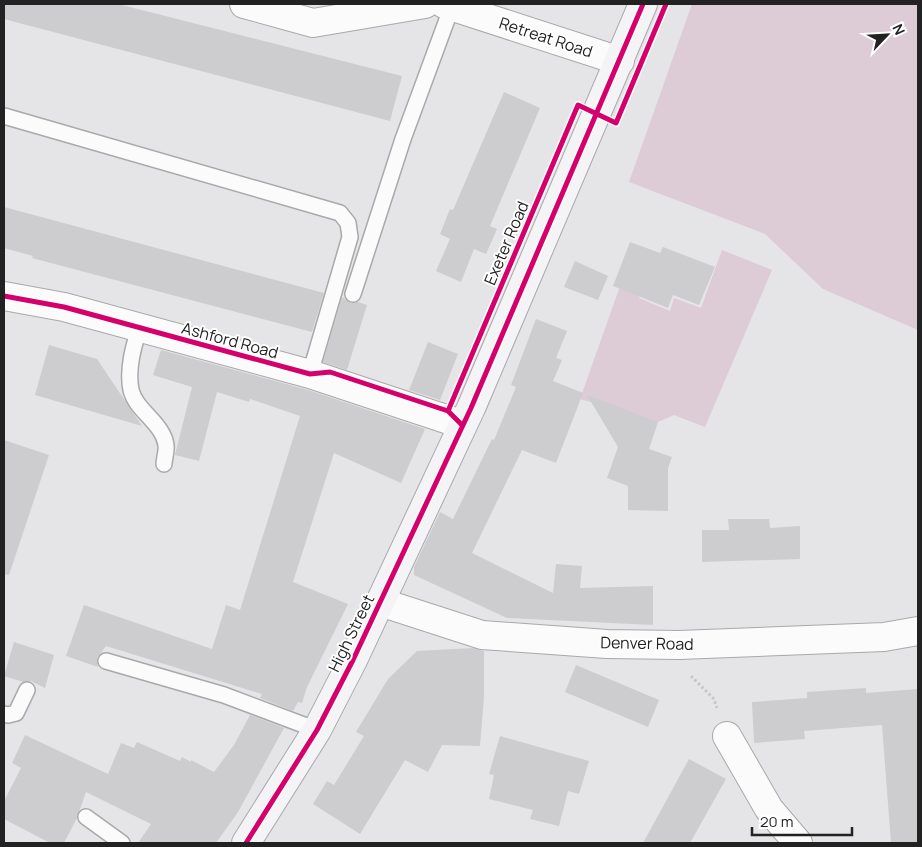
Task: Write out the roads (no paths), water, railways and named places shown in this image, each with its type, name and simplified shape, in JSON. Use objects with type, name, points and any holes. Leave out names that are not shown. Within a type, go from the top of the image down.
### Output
[{"type":"street","points":[[244,4],[313,22],[360,9],[425,4]]},
{"type":"street","name":"Exeter Road","points":[[462,424],[471,408],[643,4]]},
{"type":"street","name":"Retreat Road","points":[[448,5],[620,61]]},
{"type":"street","name":"Ashford Road","points":[[4,296],[64,307],[139,329],[310,374],[462,424]]},
{"type":"street","name":"High Street","points":[[246,843],[316,730],[380,602],[462,424]]},
{"type":"street","name":"Denver Road","points":[[380,602],[482,635],[588,643],[679,645],[884,637],[918,631]]},
{"type":"street","points":[[727,736],[769,808],[798,843]]},
{"type":"lane","points":[[353,294],[448,5]]},
{"type":"lane","points":[[4,116],[340,213],[348,223],[350,237],[310,374]]},
{"type":"lane","points":[[139,329],[132,364],[131,392],[160,430],[166,445],[164,464]]},
{"type":"lane","points":[[106,661],[224,695],[316,730]]},
{"type":"lane","points":[[4,714],[8,716],[16,713],[27,690]]},
{"type":"lane","points":[[86,818],[122,843]]}]
